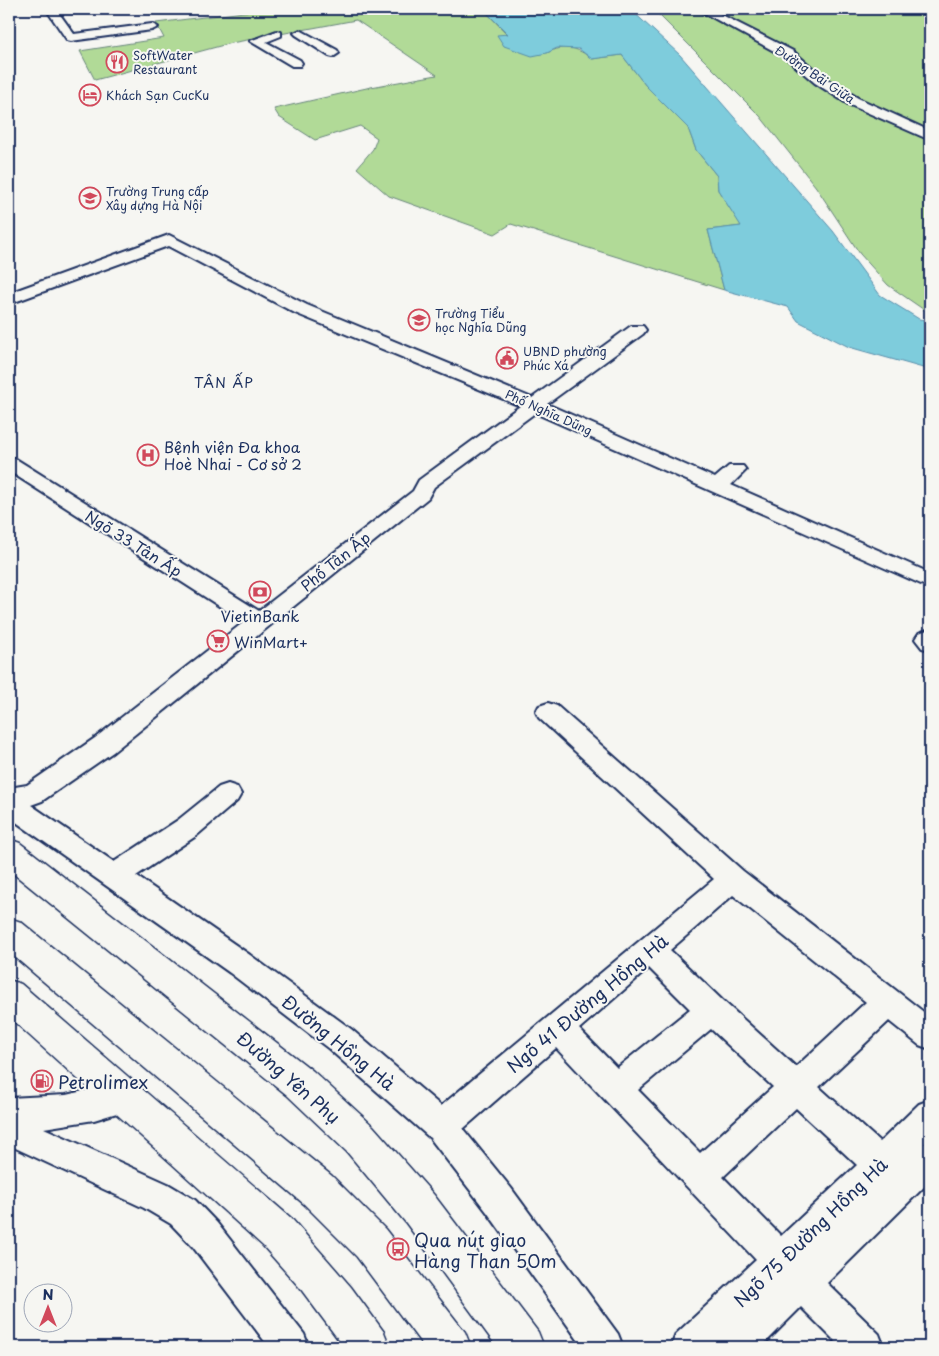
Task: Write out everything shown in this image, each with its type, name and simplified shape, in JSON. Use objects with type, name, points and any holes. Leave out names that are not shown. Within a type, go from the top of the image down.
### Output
[{"type":"main road","name":"Đường Yên Phụ","points":[[9,852],[292,1077],[360,1139],[420,1209],[523,1347]]},
{"type":"main road","points":[[9,932],[318,1190],[371,1242],[450,1347]]},
{"type":"main road","points":[[9,995],[122,1097],[277,1232],[306,1262],[335,1297],[369,1347]]},
{"type":"street","points":[[51,9],[80,50]]},
{"type":"street","name":"Đường Bãi Giữa","points":[[702,9],[789,54],[803,68],[853,102],[930,136]]},
{"type":"street","points":[[71,38],[152,26]]},
{"type":"street","points":[[300,33],[333,53]]},
{"type":"street","points":[[277,34],[256,41],[296,63]]},
{"type":"street","name":"Phố Nghĩa Dũng","points":[[9,299],[169,240],[301,309],[535,406],[930,581]]},
{"type":"street","name":"Phố Tân Ấp","points":[[16,807],[104,745],[422,494],[426,484],[638,330]]},
{"type":"street","name":"Ngõ 33 Tân Ấp","points":[[9,463],[59,497],[260,622]]},
{"type":"street","points":[[716,487],[736,470]]},
{"type":"street","points":[[930,637],[927,639],[930,642]]},
{"type":"street","points":[[548,712],[733,879],[930,1035]]},
{"type":"street","points":[[113,877],[187,828],[228,794]]},
{"type":"street","name":"Đường Hồng Hà","points":[[16,807],[113,877],[240,964],[340,1039],[441,1127],[499,1200],[606,1347]]},
{"type":"street","name":"Ngõ 41 Đường Hồng Hà","points":[[441,1127],[733,879]]},
{"type":"street","points":[[651,950],[710,1010],[881,1165]]},
{"type":"street","points":[[700,1176],[888,1002]]},
{"type":"street","points":[[616,1090],[710,1010]]},
{"type":"street","points":[[558,1029],[866,1347]]},
{"type":"street","points":[[9,1113],[38,1115],[74,1110],[122,1097]]},
{"type":"street","name":"Ngõ 75 Đường Hồng Hà","points":[[735,1347],[792,1272],[881,1165],[930,1114]]},
{"type":"street","points":[[9,1129],[156,1196],[183,1212],[205,1235],[291,1347]]},
{"type":"street","name":"Ngõ 75 Đường Hồng Hà","points":[[689,1347],[792,1272],[930,1158]]},
{"type":"green space","points":[[268,9],[483,9],[508,35],[547,53],[560,48],[571,48],[592,59],[622,55],[646,86],[688,128],[696,150],[717,176],[718,190],[742,226],[708,230],[724,290],[511,224],[495,234],[389,196],[357,168],[373,149],[377,138],[360,126],[315,140],[279,117],[274,109],[371,87],[437,75],[356,20],[231,43],[95,80],[80,51],[164,38],[156,23]]},
{"type":"green space","points":[[653,9],[930,9],[930,314],[888,285],[860,254],[816,187],[760,116]]},
{"type":"water","points":[[483,9],[630,9],[680,55],[833,231],[880,295],[919,319],[930,321],[930,370],[849,347],[798,321],[788,307],[724,290],[708,230],[741,226],[718,190],[717,176],[696,150],[688,128],[646,86],[622,55],[592,59],[579,49],[557,48],[547,53],[532,56],[504,46],[497,35],[508,34]]},
{"type":"place","name":"SoftWater Restaurant","points":[[117,62]]},
{"type":"place","name":"Khách Sạn CucKu","points":[[90,95]]},
{"type":"place","name":"Trường Trung cấp Xây dựng Hà Nội","points":[[90,198]]},
{"type":"place","name":"Trường Tiểu học Nghĩa Dũng","points":[[419,320]]},
{"type":"place","name":"UBND phường Phúc Xá","points":[[507,358]]},
{"type":"place","name":"Bệnh viện Đa khoa Hoè Nhai - Cơ sở 2","points":[[148,455]]},
{"type":"place","name":"VietinBank","points":[[260,592]]},
{"type":"place","name":"WinMart+","points":[[218,641]]},
{"type":"place","name":"Petrolimex","points":[[42,1081]]},
{"type":"place","name":"Qua nút giao Hàng Than 50m","points":[[398,1249]]},
{"type":"district","name":"TÂN ẤP","points":[[224,382]]}]
